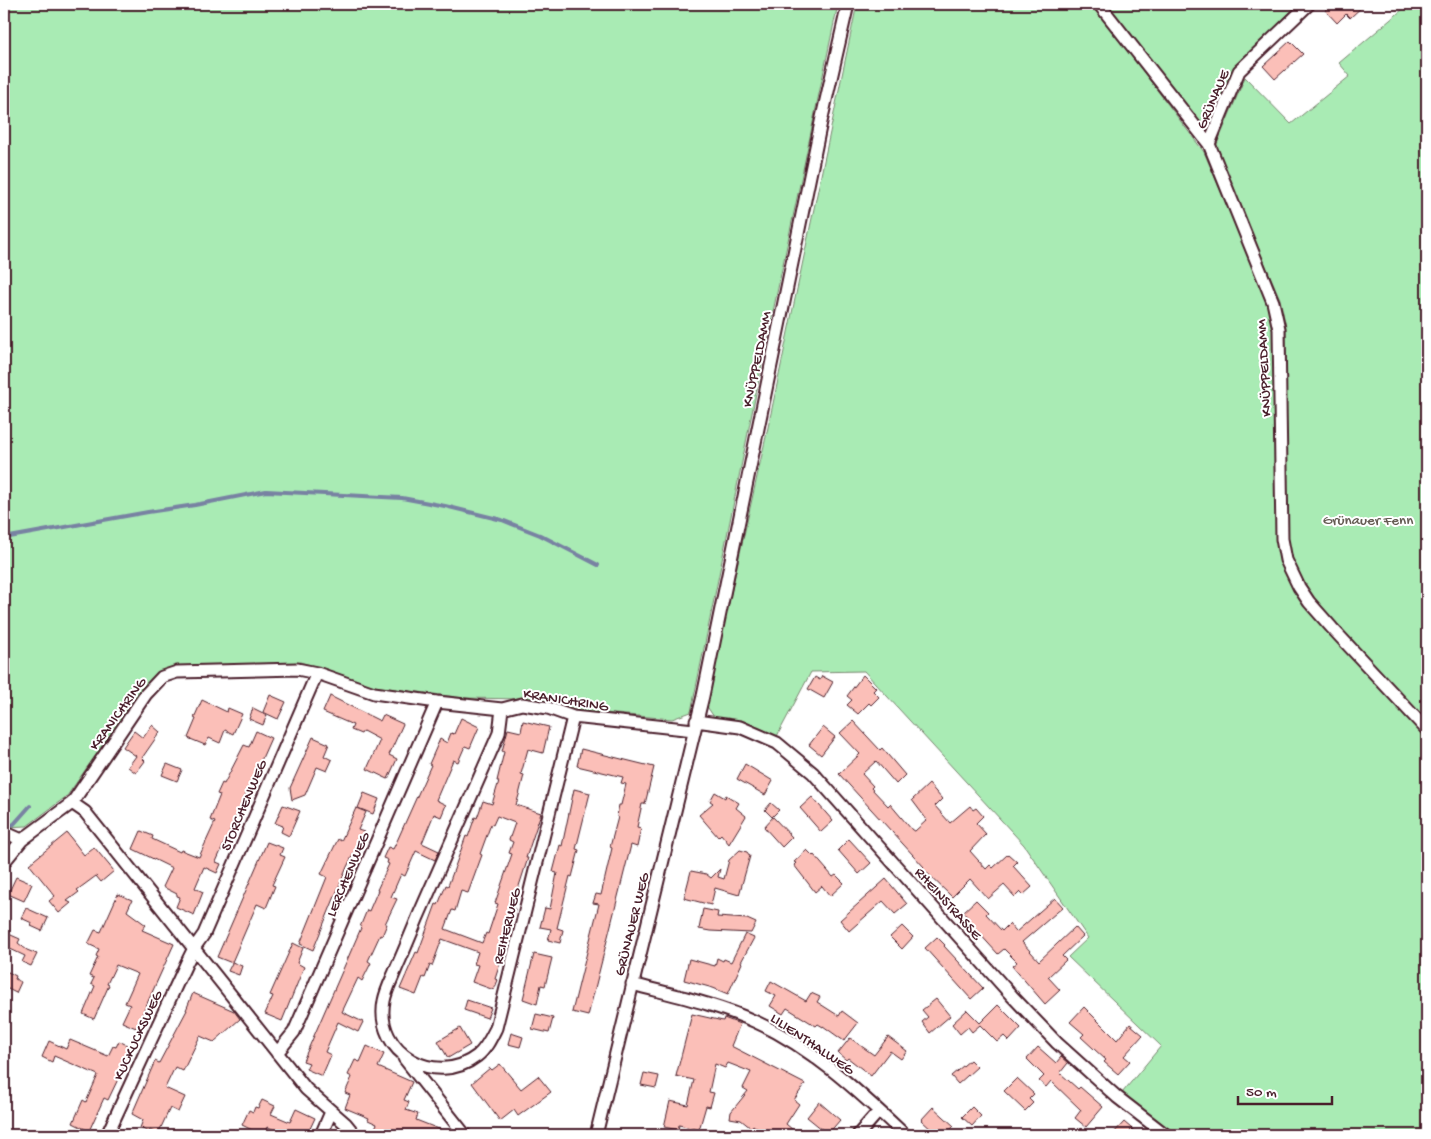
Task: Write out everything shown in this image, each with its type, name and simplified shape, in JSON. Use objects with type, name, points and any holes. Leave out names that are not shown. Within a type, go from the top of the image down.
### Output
[{"type":"street","name":"KNÜPPELDAMM","points":[[695,725],[703,696],[821,122],[848,4]]},
{"type":"street","name":"KNÜPPELDAMM","points":[[1098,4],[1209,144],[1273,302],[1279,329],[1282,539],[1286,560],[1299,587],[1309,602],[1427,730]]},
{"type":"street","name":"GRÜNAUE","points":[[1209,144],[1239,71],[1309,4]]},
{"type":"street","name":"KRANICHRING","points":[[4,862],[22,840],[72,803],[146,694],[162,677],[177,672],[297,669],[317,673],[368,691],[437,702],[502,709],[522,704],[548,708],[573,717],[695,725]]},
{"type":"street","name":"STORCHENWEG","points":[[194,948],[204,934],[317,673]]},
{"type":"street","name":"LERCHENWEG","points":[[277,1053],[294,1032],[437,702]]},
{"type":"street","points":[[465,1135],[400,1053],[390,1037],[383,1015],[384,1000],[418,917],[499,733],[502,709]]},
{"type":"street","name":"REIHERWEG","points":[[400,1053],[420,1064],[436,1068],[450,1068],[478,1056],[489,1042],[496,1028],[573,717]]},
{"type":"street","name":"GRÜNAUER WEG","points":[[596,1135],[668,844],[695,725]]},
{"type":"street","name":"RHEINSTRASSE","points":[[695,725],[740,727],[777,742],[813,773],[1012,996],[1057,1043],[1117,1097],[1166,1135]]},
{"type":"street","points":[[72,803],[85,812],[306,1090],[346,1124],[354,1135]]},
{"type":"street","points":[[4,832],[22,840]]},
{"type":"street","name":"KUCKUCKSWEG","points":[[107,1135],[194,948]]},
{"type":"street","name":"LILIENTHALWEG","points":[[632,984],[720,1008],[769,1029],[799,1047],[839,1076],[905,1135]]},
{"type":"street","points":[[858,1135],[879,1111]]},
{"type":"street","points":[[321,1135],[331,1112]]},
{"type":"lane","points":[[1424,4],[1427,8]]},
{"type":"green space","points":[[4,4],[838,4],[691,712],[672,719],[582,711],[549,702],[521,699],[464,698],[373,686],[300,662],[159,673],[140,692],[67,796],[27,826],[4,827]]},
{"type":"green space","points":[[857,4],[1092,4],[1204,152],[1269,304],[1275,341],[1282,565],[1293,588],[1306,605],[1427,739],[1427,1135],[1177,1135],[1122,1093],[1161,1046],[1068,957],[1088,938],[1024,845],[864,671],[811,672],[776,738],[740,723],[714,717],[706,705],[767,432]]},
{"type":"green space","points":[[1107,4],[1298,4],[1234,68],[1207,131]]},
{"type":"green space","name":"Grünauer Fenn","points":[[1409,4],[1414,4],[1427,17],[1427,722],[1314,598],[1299,575],[1292,559],[1287,533],[1286,327],[1280,299],[1216,150],[1245,77],[1291,124],[1350,76],[1339,63]]},
{"type":"building","points":[[1332,4],[1365,4],[1350,18],[1346,14],[1337,23],[1325,10]]},
{"type":"building","points":[[1290,41],[1303,54],[1275,79],[1263,66]]},
{"type":"building","points":[[863,675],[876,688],[873,691],[879,697],[871,705],[869,703],[858,714],[847,705],[852,700],[847,696]]},
{"type":"building","points":[[822,676],[833,682],[824,698],[808,689],[815,677],[820,680]]},
{"type":"building","points":[[270,695],[286,702],[278,719],[263,712]]},
{"type":"building","points":[[330,696],[380,721],[383,715],[403,724],[389,755],[397,759],[388,779],[367,769],[380,740],[363,731],[361,734],[351,730],[353,725],[323,712]]},
{"type":"building","points":[[202,700],[227,712],[228,708],[242,714],[233,734],[225,730],[220,743],[209,738],[205,745],[188,738]]},
{"type":"building","points":[[253,708],[267,715],[263,725],[249,719]]},
{"type":"building","points":[[461,718],[479,727],[470,748],[465,746],[458,762],[453,760],[436,800],[446,805],[441,817],[434,814],[422,843],[439,851],[435,860],[416,851],[405,876],[401,874],[391,897],[397,899],[385,924],[387,924],[382,936],[380,935],[368,961],[371,963],[362,981],[358,978],[342,1012],[363,1022],[358,1032],[338,1022],[325,1052],[331,1055],[322,1076],[306,1069],[309,1063],[303,1061],[367,910],[369,911],[389,864],[387,863],[388,860],[383,858],[388,847],[393,849],[397,841],[431,765],[429,764],[440,739],[447,743],[451,733],[454,734]]},
{"type":"building","points":[[523,721],[549,727],[543,753],[528,749],[521,774],[524,775],[516,805],[541,813],[512,908],[515,909],[508,929],[511,929],[495,979],[498,980],[494,990],[472,982],[478,965],[474,964],[478,952],[442,939],[432,966],[430,965],[425,978],[423,977],[416,995],[400,989],[416,952],[418,953],[436,904],[438,905],[446,885],[448,886],[475,817],[477,818],[483,801],[492,804],[499,781],[497,781],[504,752],[502,751],[508,729],[521,732]],"holes":[[[497,816],[515,823],[509,840],[513,842],[509,853],[512,854],[495,903],[498,904],[488,934],[486,933],[482,943],[445,929],[452,910],[455,911],[461,891],[468,893],[491,824],[493,825]]]},
{"type":"building","points":[[853,721],[880,750],[882,748],[905,775],[896,784],[876,761],[862,774],[873,786],[871,788],[888,806],[890,804],[912,830],[915,831],[927,820],[912,800],[929,784],[942,799],[935,806],[950,823],[970,806],[973,810],[976,808],[983,816],[976,823],[986,834],[970,851],[986,869],[990,865],[993,868],[1008,854],[1017,862],[1013,866],[1032,887],[1023,895],[1020,892],[1015,897],[1004,885],[988,899],[970,879],[952,897],[922,868],[924,867],[839,774],[860,754],[840,733]]},
{"type":"building","points":[[152,725],[160,732],[142,758],[145,761],[136,773],[128,767],[136,756],[123,747],[134,731],[143,738]]},
{"type":"building","points":[[823,727],[835,737],[821,755],[809,745]]},
{"type":"building","points":[[256,731],[271,738],[216,862],[221,864],[217,873],[204,867],[195,888],[203,892],[194,915],[176,907],[180,897],[163,887],[172,868],[133,849],[141,831],[153,836],[152,839],[180,852],[181,850],[199,857],[215,822],[210,820],[220,795],[217,794],[244,745],[249,747]]},
{"type":"building","points":[[313,737],[329,744],[324,756],[332,760],[327,771],[317,767],[305,795],[292,800],[290,788]]},
{"type":"building","points":[[581,749],[654,767],[637,827],[641,828],[637,847],[631,845],[588,1016],[572,1012],[599,904],[593,903],[596,894],[601,895],[612,848],[610,847],[618,817],[619,805],[621,805],[626,784],[621,783],[623,777],[577,766]]},
{"type":"building","points":[[167,764],[182,770],[177,781],[162,775]]},
{"type":"building","points":[[745,764],[773,781],[765,795],[737,779]]},
{"type":"building","points":[[574,789],[590,793],[576,849],[579,850],[572,877],[570,876],[557,928],[563,930],[560,943],[548,940],[551,929],[540,927],[545,908],[550,909],[557,873],[553,872],[560,845],[562,846]]},
{"type":"building","points":[[715,792],[725,798],[726,795],[739,803],[736,808],[746,816],[729,844],[721,834],[718,837],[699,815],[713,803],[710,801]]},
{"type":"building","points":[[364,793],[379,799],[373,814],[358,808]]},
{"type":"building","points":[[812,797],[833,821],[821,832],[800,808]]},
{"type":"building","points":[[771,803],[779,810],[772,817],[765,810]]},
{"type":"building","points":[[283,805],[300,811],[289,836],[281,832],[283,826],[275,823]]},
{"type":"building","points":[[356,808],[366,812],[358,830],[364,832],[347,867],[313,950],[300,944],[327,877],[321,874],[338,839],[341,841]]},
{"type":"building","points":[[773,817],[792,837],[782,847],[764,827]]},
{"type":"building","points":[[67,833],[84,855],[94,847],[114,871],[101,882],[96,876],[77,890],[79,892],[67,901],[71,903],[59,913],[49,901],[55,896],[29,864]]},
{"type":"building","points":[[849,839],[871,863],[859,874],[838,850]]},
{"type":"building","points":[[267,842],[283,848],[280,855],[285,857],[272,885],[275,886],[266,908],[257,904],[232,962],[242,966],[239,975],[228,971],[232,963],[217,957]]},
{"type":"building","points":[[740,850],[747,852],[750,856],[739,895],[715,888],[711,905],[684,898],[691,871],[706,874],[711,878],[720,869],[718,877],[724,879],[729,860]]},
{"type":"building","points":[[807,850],[814,855],[833,877],[836,875],[844,883],[830,896],[822,886],[815,892],[794,865],[796,863],[794,862]]},
{"type":"building","points":[[16,877],[32,884],[24,901],[8,894]]},
{"type":"building","points":[[886,879],[907,904],[895,914],[883,901],[849,931],[840,920]]},
{"type":"building","points":[[118,894],[132,900],[127,911],[146,925],[142,930],[174,944],[136,1028],[122,1022],[130,1005],[125,1003],[138,974],[116,965],[94,1019],[83,1014],[95,986],[91,984],[94,978],[89,976],[98,957],[96,956],[99,949],[88,944],[95,930],[101,932]]},
{"type":"building","points":[[1055,898],[1063,907],[1022,942],[1039,961],[1075,927],[1083,936],[1062,956],[1066,960],[1048,977],[1060,990],[1045,1004],[1012,966],[1017,962],[1004,949],[998,954],[967,920],[969,919],[963,912],[976,900],[1002,931],[1009,924],[1016,932]]},
{"type":"building","points":[[26,908],[48,918],[42,931],[31,926],[32,923],[21,918]]},
{"type":"building","points":[[703,909],[718,912],[717,917],[747,919],[756,923],[751,933],[699,929]]},
{"type":"building","points":[[902,926],[913,937],[902,949],[890,937]]},
{"type":"building","points":[[4,932],[20,939],[18,943],[27,950],[37,954],[31,966],[22,962],[25,956],[4,946]]},
{"type":"building","points":[[745,934],[754,938],[741,962],[728,994],[684,980],[689,959],[715,966],[717,958],[731,962]]},
{"type":"building","points":[[937,937],[983,988],[971,999],[925,948]]},
{"type":"building","points":[[293,943],[303,948],[297,963],[304,967],[282,1021],[265,1014],[273,996],[270,995]]},
{"type":"building","points":[[534,954],[552,958],[545,986],[541,985],[537,1004],[523,999]]},
{"type":"building","points":[[4,970],[16,976],[15,979],[21,982],[16,993],[4,987]]},
{"type":"building","points":[[771,981],[806,1001],[811,993],[820,997],[817,1002],[839,1016],[842,1011],[858,1023],[844,1041],[823,1026],[818,1024],[816,1026],[787,1008],[783,1014],[770,1006],[776,996],[766,991]]},
{"type":"building","points":[[193,993],[234,1011],[240,1019],[214,1042],[200,1036],[183,1071],[175,1067],[165,1088],[185,1097],[178,1112],[170,1108],[158,1134],[150,1130],[149,1132],[140,1128],[143,1120],[132,1114],[155,1061],[159,1063],[187,1010]]},
{"type":"building","points":[[936,999],[950,1016],[930,1033],[922,1022],[928,1017],[922,1010]]},
{"type":"building","points":[[467,1000],[491,1008],[487,1018],[464,1010]]},
{"type":"building","points":[[998,1005],[1021,1028],[1009,1041],[1004,1036],[997,1042],[980,1025],[972,1032],[968,1027],[960,1034],[952,1024],[967,1010],[980,1023]]},
{"type":"building","points":[[1084,1007],[1117,1040],[1130,1024],[1143,1035],[1124,1056],[1130,1061],[1118,1074],[1081,1037],[1084,1034],[1070,1022]]},
{"type":"building","points":[[536,1014],[553,1018],[549,1033],[532,1029]]},
{"type":"building","points":[[692,1014],[723,1021],[724,1018],[740,1024],[731,1046],[805,1084],[794,1100],[799,1104],[786,1124],[793,1130],[788,1135],[765,1135],[753,1125],[751,1128],[741,1120],[730,1118],[731,1112],[748,1091],[743,1088],[751,1072],[728,1063],[725,1068],[715,1064],[709,1092],[714,1093],[710,1107],[706,1106],[699,1130],[679,1125],[678,1130],[664,1127],[670,1101],[688,1105],[694,1080],[676,1076]]},
{"type":"building","points":[[460,1028],[470,1045],[448,1058],[438,1041]]},
{"type":"building","points":[[511,1033],[523,1037],[520,1047],[508,1044]]},
{"type":"building","points":[[888,1037],[907,1051],[901,1059],[890,1051],[871,1076],[848,1058],[846,1060],[838,1053],[850,1038],[874,1055]]},
{"type":"building","points":[[70,1040],[108,1056],[113,1046],[116,1047],[119,1041],[133,1048],[108,1100],[104,1098],[89,1131],[73,1123],[83,1100],[86,1102],[98,1075],[54,1056],[52,1062],[42,1057],[49,1041],[66,1049]]},
{"type":"building","points":[[367,1046],[384,1054],[378,1067],[412,1082],[404,1100],[409,1102],[406,1110],[418,1114],[416,1120],[454,1135],[382,1135],[373,1131],[377,1124],[368,1120],[369,1118],[345,1108],[350,1095],[345,1093],[352,1077],[348,1075],[355,1060],[360,1062]]},
{"type":"building","points":[[1038,1047],[1056,1063],[1061,1057],[1068,1063],[1060,1073],[1103,1107],[1086,1127],[1075,1118],[1081,1110],[1051,1081],[1046,1087],[1039,1081],[1044,1076],[1027,1059]]},
{"type":"building","points":[[970,1060],[977,1067],[958,1084],[951,1076]]},
{"type":"building","points":[[500,1064],[521,1089],[538,1076],[551,1092],[518,1116],[514,1110],[500,1121],[472,1083],[490,1068],[492,1070]]},
{"type":"building","points":[[644,1073],[659,1076],[656,1088],[641,1085]]},
{"type":"building","points":[[1017,1078],[1034,1094],[1029,1099],[1033,1103],[1025,1111],[1004,1091]]},
{"type":"building","points":[[262,1100],[275,1106],[271,1114],[290,1122],[296,1109],[315,1118],[307,1135],[286,1135],[268,1127],[265,1135],[262,1135],[242,1125],[249,1110],[253,1112],[255,1107],[258,1108]]},
{"type":"building","points":[[819,1102],[840,1120],[828,1134],[807,1117]]},
{"type":"building","points":[[933,1107],[954,1126],[945,1135],[936,1130],[934,1132],[921,1120]]},
{"type":"building","points":[[972,1107],[981,1116],[972,1126],[962,1117]]},
{"type":"building","points":[[1124,1122],[1139,1135],[1112,1135]]},
{"type":"waterway","points":[[4,538],[266,491],[402,498],[445,506],[502,520],[540,535],[598,565]]},
{"type":"waterway","points":[[6,827],[14,824],[30,806]]}]
